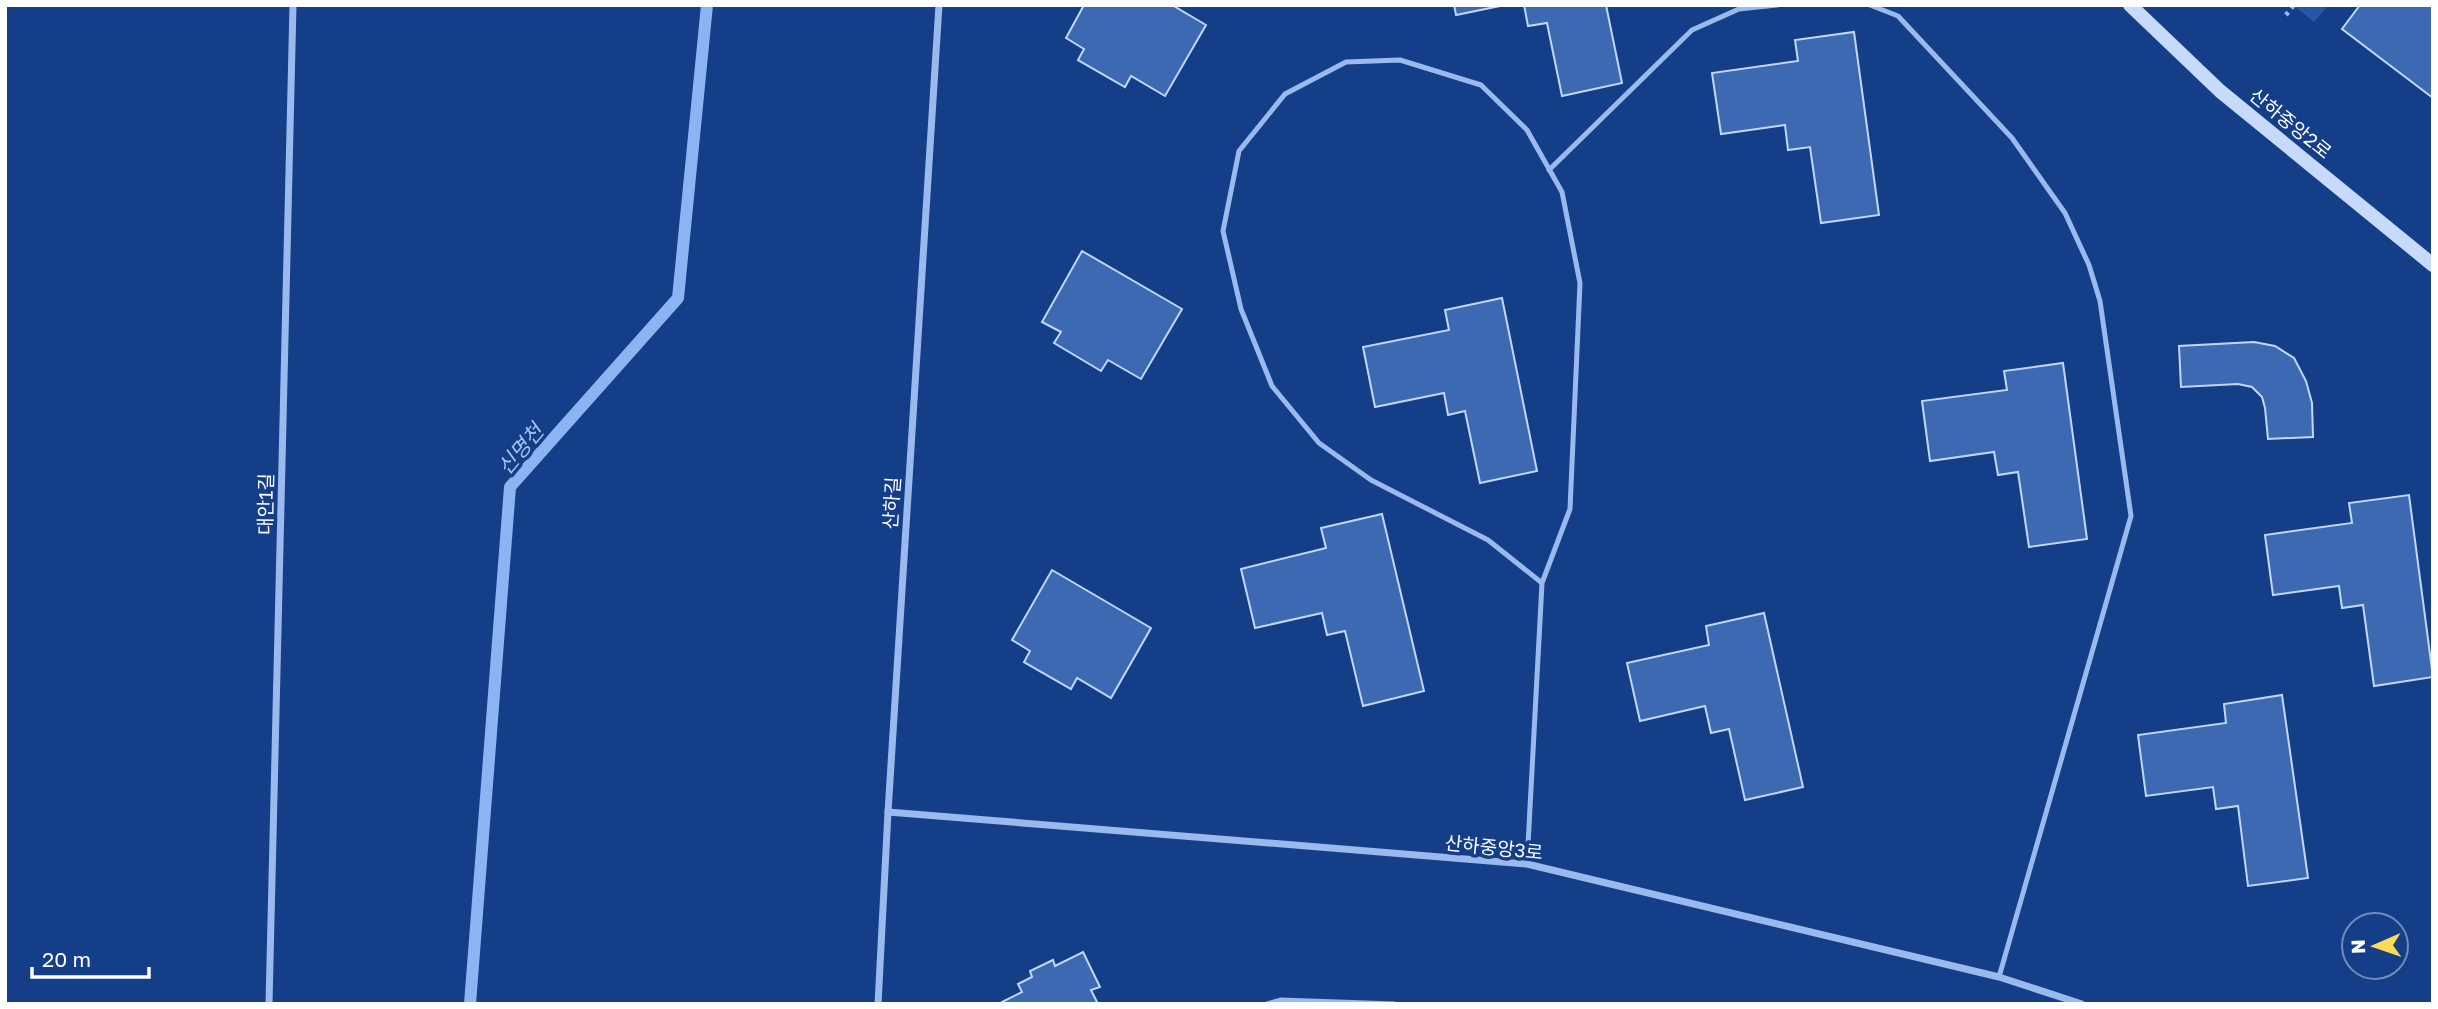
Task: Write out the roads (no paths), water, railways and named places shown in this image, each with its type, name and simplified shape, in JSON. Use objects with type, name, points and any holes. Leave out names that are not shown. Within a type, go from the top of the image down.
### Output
[{"type":"main road","name":"산하중앙2로","points":[[2130,5],[2220,91],[2433,265]]},
{"type":"street","name":"대안1길","points":[[269,1004],[293,5]]},
{"type":"street","name":"산하길","points":[[878,1004],[939,5]]},
{"type":"street","name":"산하중앙3로","points":[[888,812],[1527,863],[1999,977],[2082,1004]]},
{"type":"lane","points":[[1549,170],[1692,30],[1739,9],[1777,5]]},
{"type":"lane","points":[[1870,5],[1898,16],[2012,138],[2065,213],[2090,265],[2100,302],[2131,516],[1999,977]]},
{"type":"lane","points":[[1527,863],[1542,583],[1570,509],[1580,283],[1562,192],[1527,130],[1481,85],[1400,60],[1346,62],[1284,94],[1238,151],[1223,231],[1241,309],[1272,386],[1320,443],[1371,480],[1488,540],[1542,583]]},
{"type":"lane","points":[[1267,1004],[1281,1000],[1395,1004]]},
{"type":"waterway","name":"신명천","points":[[470,1004],[510,487],[678,298],[707,5]]}]
